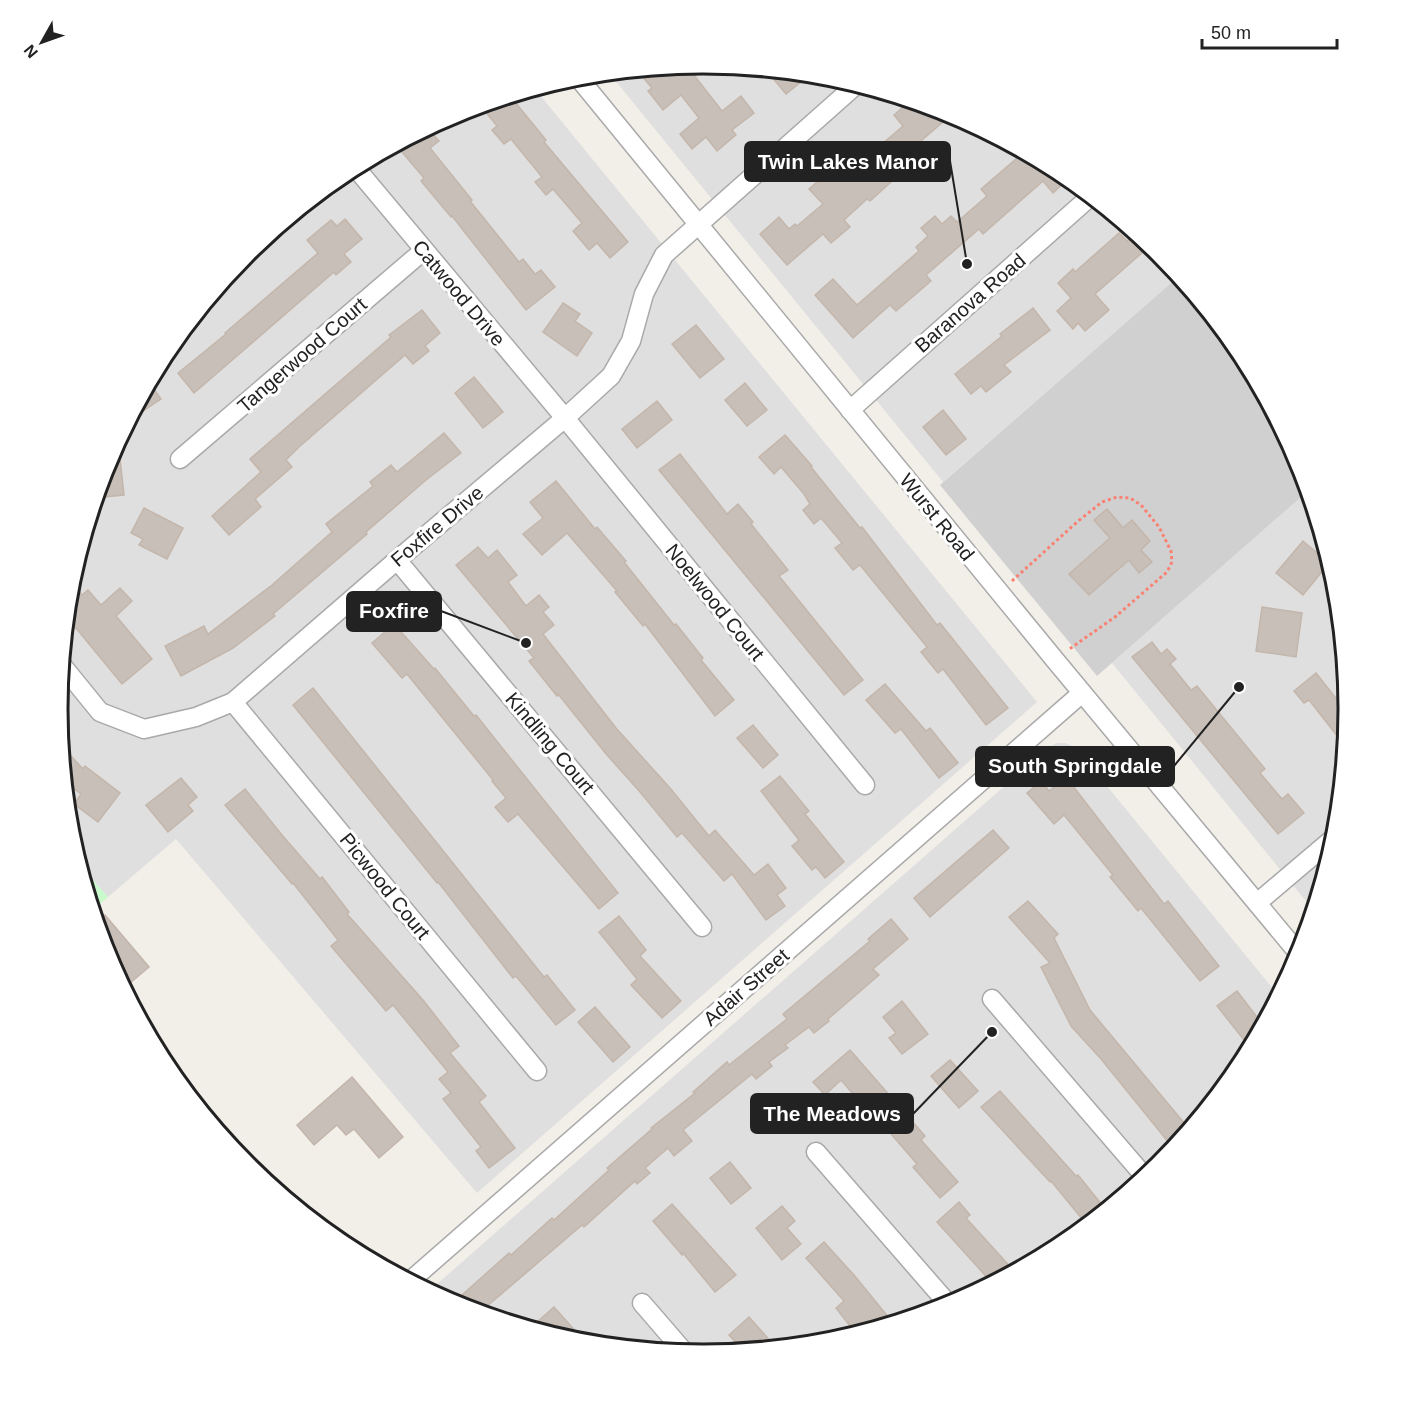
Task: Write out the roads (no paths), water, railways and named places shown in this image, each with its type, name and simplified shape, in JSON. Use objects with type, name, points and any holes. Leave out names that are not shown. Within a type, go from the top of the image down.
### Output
[{"type":"street","name":"Wurst Road","points":[[584,85],[1082,693],[1293,946]]},
{"type":"street","name":"Foxfire Drive","points":[[69,673],[100,712],[144,729],[196,717],[233,702],[611,376],[631,341],[644,294],[664,255],[849,91]]},
{"type":"street","name":"Catwood Drive","points":[[361,174],[565,418]]},
{"type":"street","name":"Baranova Road","points":[[850,410],[1085,201]]},
{"type":"street","name":"Tangerwood Court","points":[[180,459],[423,251]]},
{"type":"street","name":"Noelwood Court","points":[[565,418],[865,785]]},
{"type":"street","name":"Kindling Court","points":[[397,560],[702,927]]},
{"type":"street","name":"Adair Street","points":[[417,1276],[1082,693]]},
{"type":"street","name":"Picwood Court","points":[[233,702],[537,1071]]},
{"type":"street","points":[[1257,903],[1323,847]]},
{"type":"street","points":[[992,999],[1140,1171]]},
{"type":"street","points":[[816,1152],[943,1298]]},
{"type":"street","points":[[642,1303],[678,1344]]},
{"type":"place","name":"Twin Lakes Manor","points":[[967,264]]},
{"type":"place","name":"Foxfire","points":[[526,643]]},
{"type":"place","name":"South Springdale","points":[[1239,687]]},
{"type":"place","name":"The Meadows","points":[[992,1032]]}]
